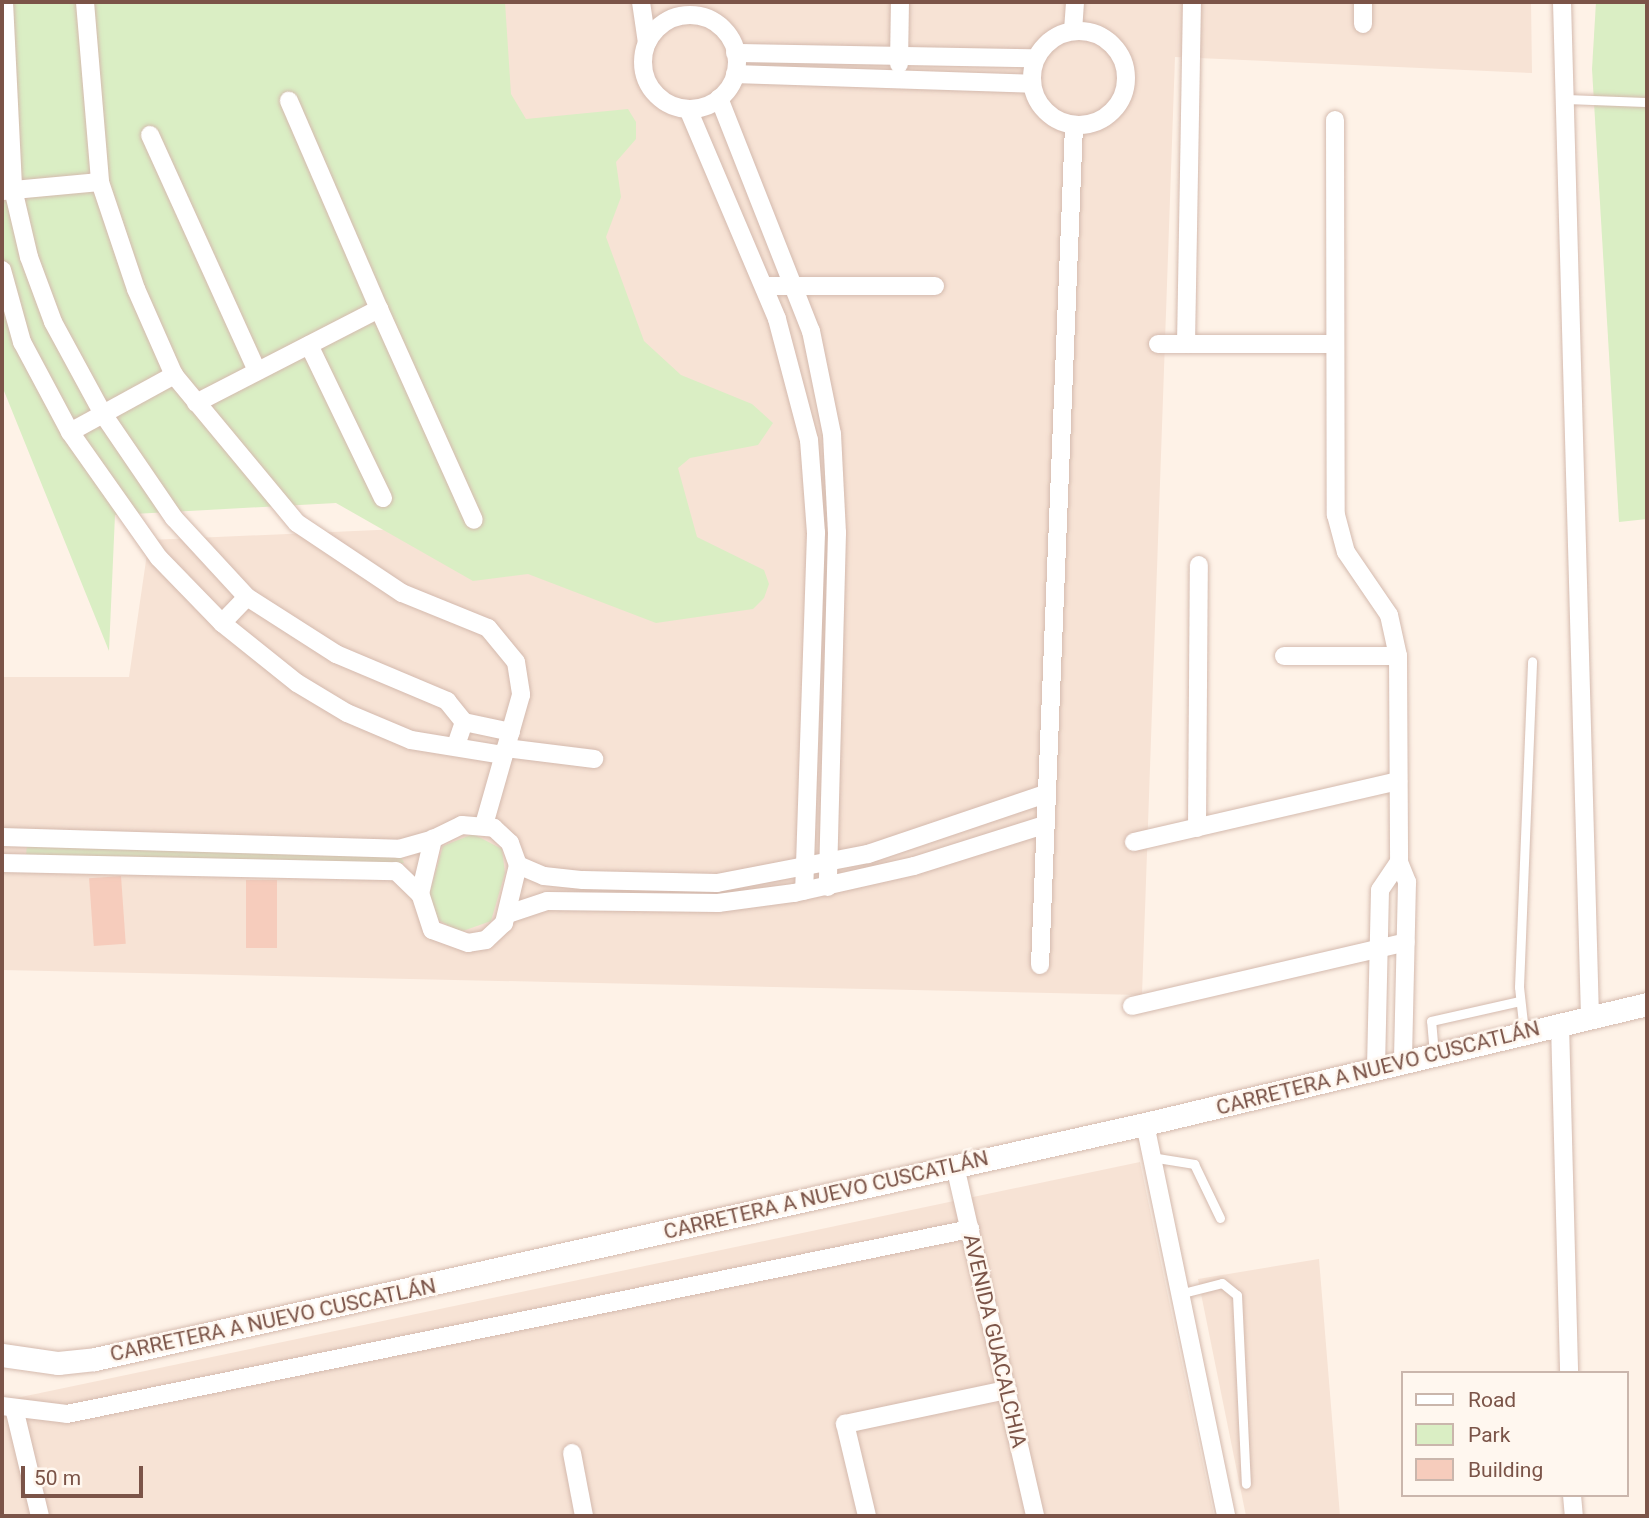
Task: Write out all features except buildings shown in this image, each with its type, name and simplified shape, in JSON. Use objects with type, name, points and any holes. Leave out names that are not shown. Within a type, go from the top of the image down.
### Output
[{"type":"street","points":[[4,2],[8,190],[53,322],[103,414],[174,519],[247,597],[336,654],[447,701],[464,722],[507,745]]},
{"type":"street","points":[[85,2],[100,182],[136,289],[174,375],[297,523],[402,593],[488,628],[508,648],[521,695],[484,825]]},
{"type":"street","points":[[641,2],[647,43],[643,66],[650,87],[666,103],[688,109],[719,98],[735,75],[736,53],[723,29],[685,9],[664,23],[647,43]]},
{"type":"street","points":[[899,78],[900,2]]},
{"type":"street","points":[[1073,31],[1075,2]]},
{"type":"street","points":[[1186,344],[1192,2]]},
{"type":"street","points":[[1363,2],[1363,24]]},
{"type":"street","points":[[1562,2],[1590,1017]]},
{"type":"street","points":[[1073,31],[1110,43],[1126,78],[1111,113],[1074,125],[1045,112],[1031,84],[1035,58],[1047,42],[1073,31]]},
{"type":"street","points":[[736,53],[1035,58]]},
{"type":"street","points":[[735,75],[1031,84]]},
{"type":"street","points":[[719,98],[793,286],[824,381],[836,490],[826,863],[828,887]]},
{"type":"street","points":[[289,101],[474,520]]},
{"type":"street","points":[[688,109],[764,286],[798,387],[815,491],[801,868],[804,891]]},
{"type":"street","points":[[1335,120],[1334,344],[1338,524],[1346,552],[1389,615],[1398,656],[1399,862],[1408,882],[1404,1060]]},
{"type":"street","points":[[1040,965],[1042,795],[1062,494],[1074,125]]},
{"type":"street","points":[[150,135],[257,371]]},
{"type":"street","points":[[8,190],[100,182]]},
{"type":"street","points":[[2,270],[22,342],[69,432],[159,558],[222,623],[297,683],[347,713],[411,740],[437,747],[457,742],[507,745],[594,759]]},
{"type":"street","points":[[764,286],[935,286]]},
{"type":"street","points":[[195,403],[379,309]]},
{"type":"street","points":[[1158,344],[1334,344]]},
{"type":"street","points":[[309,345],[383,498]]},
{"type":"street","points":[[69,432],[174,375]]},
{"type":"street","points":[[1197,828],[1199,565]]},
{"type":"street","points":[[222,623],[247,597]]},
{"type":"street","points":[[1284,656],[1398,656]]},
{"type":"street","points":[[457,742],[464,722]]},
{"type":"street","points":[[1134,842],[1398,781]]},
{"type":"street","points":[[518,865],[544,876],[661,884],[717,883],[826,863],[1042,795]]},
{"type":"street","points":[[2,837],[399,849],[433,839],[452,827],[484,825],[510,843],[518,865],[508,914],[486,940],[449,939],[432,930],[420,894],[410,878],[396,872],[11,863],[21,838]]},
{"type":"street","points":[[508,914],[547,901],[705,903],[804,891],[828,887],[1041,826]]},
{"type":"street","points":[[420,894],[433,839]]},
{"type":"street","points":[[1377,1067],[1380,890],[1399,862]]},
{"type":"street","points":[[1132,1006],[1406,942]]},
{"type":"street","name":"CARRETERA A NUEVO CUSCATLÁN","points":[[2,1355],[58,1363],[95,1359],[1145,1124],[1647,1004]]},
{"type":"street","points":[[1560,1024],[1569,1371]]},
{"type":"street","points":[[1145,1124],[1226,1516]]},
{"type":"street","name":"AVENIDA GUACALCHIA","points":[[955,1166],[1035,1516]]},
{"type":"street","points":[[40,1516],[8,1407],[67,1414],[970,1229]]},
{"type":"street","points":[[867,1516],[845,1424],[1007,1390]]},
{"type":"street","points":[[572,1453],[584,1516]]},
{"type":"street","points":[[1572,1497],[1574,1516]]},
{"type":"lane","points":[[1564,99],[1647,102]]},
{"type":"lane","points":[[1524,1032],[1520,1001],[1532,661]]},
{"type":"lane","points":[[1434,1054],[1431,1021],[1520,1001]]},
{"type":"lane","points":[[1151,1157],[1194,1164],[1220,1218]]},
{"type":"lane","points":[[1179,1294],[1222,1283],[1237,1295],[1246,1484]]},
{"type":"shaded area","points":[[468,2],[1531,2],[1532,73],[1175,57],[1142,995],[2,970],[2,677],[129,677],[149,540],[422,528]]},
{"type":"shaded area","points":[[1140,1162],[1214,1516],[2,1516],[2,1401]]},
{"type":"shaded area","points":[[1319,1259],[1340,1516],[1246,1516],[1198,1279]]},
{"type":"green space","points":[[2,2],[505,2],[511,94],[526,119],[628,109],[636,122],[636,139],[616,162],[621,197],[606,237],[644,341],[681,375],[752,404],[773,423],[758,445],[690,458],[678,468],[697,537],[764,570],[769,584],[764,598],[753,609],[656,623],[528,574],[473,581],[336,503],[115,515],[109,651],[2,386]]},
{"type":"green space","points":[[1596,2],[1647,2],[1647,519],[1619,522],[1592,69]]},
{"type":"green space","points":[[473,834],[502,849],[505,873],[491,921],[460,932],[435,918],[429,895],[443,846]]},
{"type":"green space","points":[[27,845],[401,857],[404,863],[26,856]]}]
